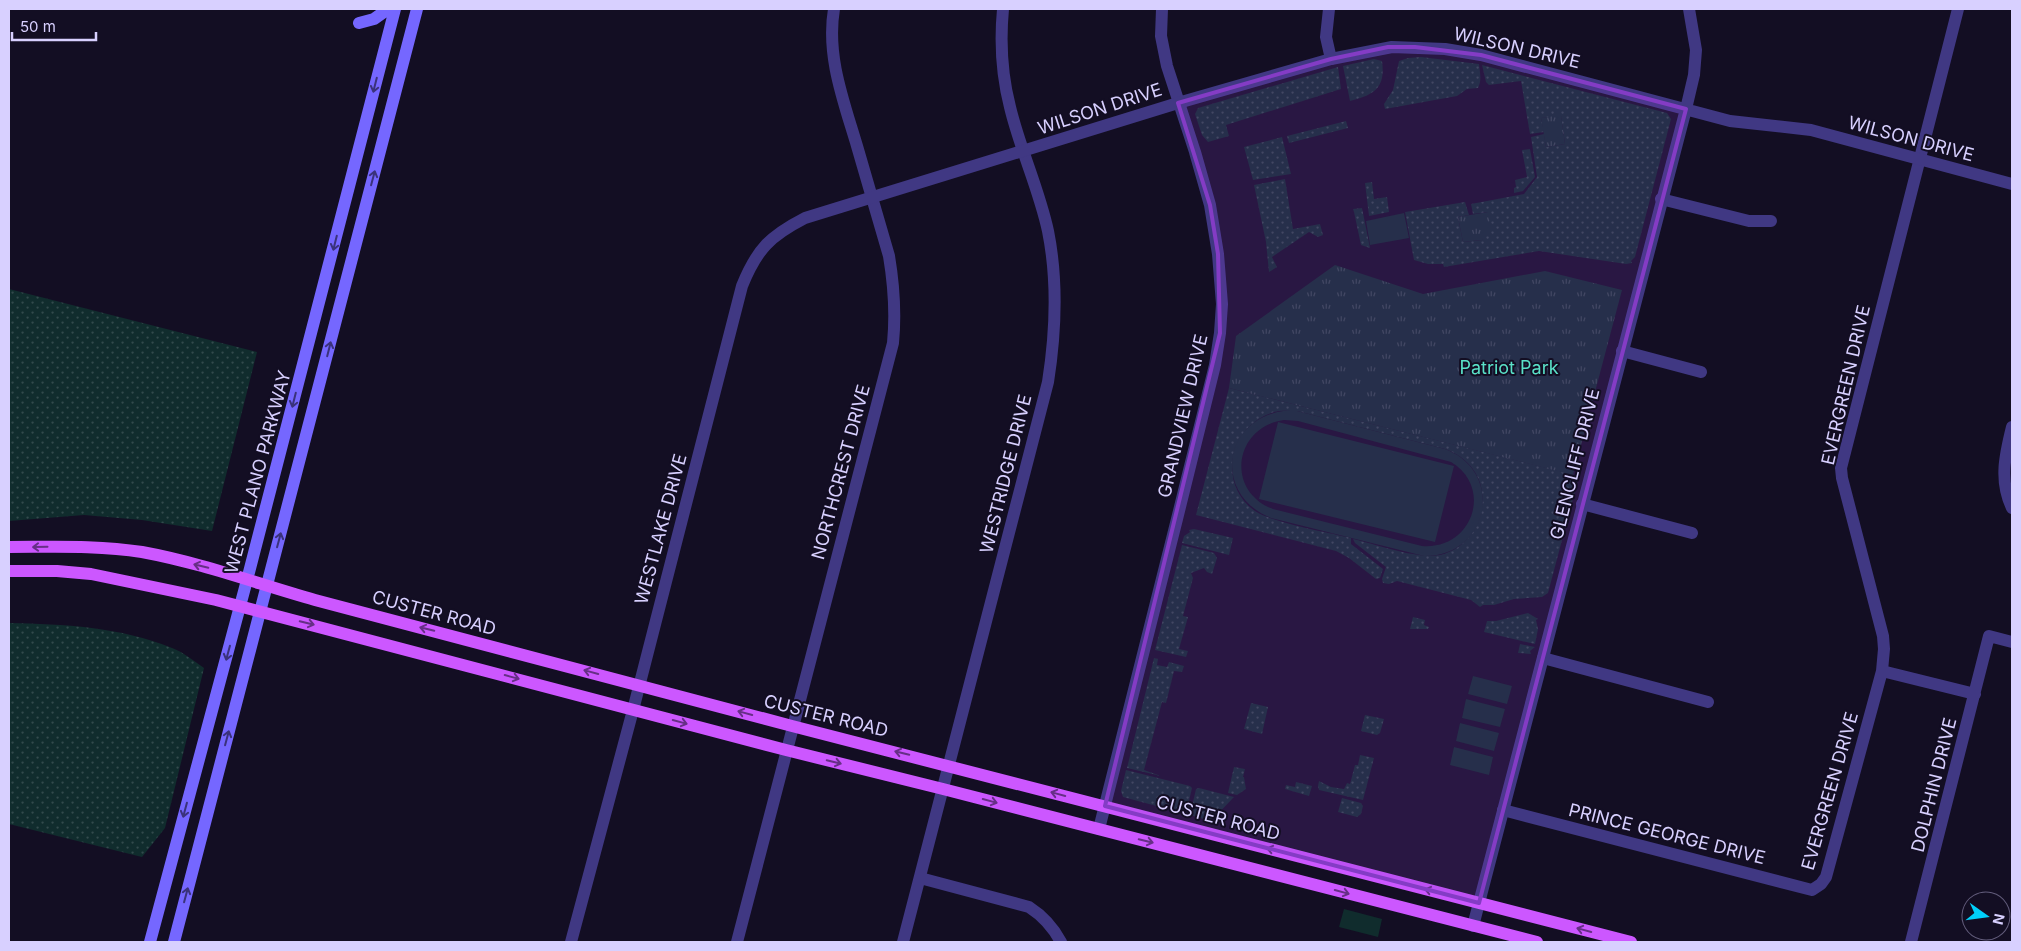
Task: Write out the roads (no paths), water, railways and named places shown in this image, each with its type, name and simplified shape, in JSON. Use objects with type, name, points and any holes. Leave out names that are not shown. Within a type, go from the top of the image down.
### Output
[{"type":"main road","points":[[359,23],[374,19],[388,9]]},
{"type":"main road","name":"WEST PLANO PARKWAY","points":[[150,942],[248,580],[395,9]]},
{"type":"main road","points":[[174,942],[417,9]]},
{"type":"main road","points":[[388,38],[408,44]]},
{"type":"main road","name":"CUSTER ROAD","points":[[9,547],[79,546],[133,551],[220,570],[267,587],[792,726],[1631,942]]},
{"type":"main road","points":[[9,571],[57,571],[91,574],[240,606],[786,750],[1537,942]]},
{"type":"main road","points":[[161,942],[170,867]]},
{"type":"street","name":"NORTHCREST DRIVE","points":[[737,942],[893,342],[896,304],[893,280],[872,197],[838,84],[832,53],[832,19],[834,9]]},
{"type":"street","name":"WESTRIDGE DRIVE","points":[[903,942],[1046,391],[1052,352],[1055,323],[1053,258],[1047,228],[1010,107],[1004,71],[1003,9]]},
{"type":"street","name":"GRANDVIEW DRIVE","points":[[1099,829],[1177,519],[1220,333],[1222,304],[1218,254],[1210,205],[1196,152],[1167,66],[1161,36],[1162,9]]},
{"type":"street","points":[[1329,9],[1326,37],[1331,59]]},
{"type":"street","name":"GLENCLIFF DRIVE","points":[[1473,926],[1686,109],[1694,75],[1696,50],[1689,9]]},
{"type":"street","name":"EVERGREEN DRIVE","points":[[1821,884],[1826,877],[1882,671],[1884,649],[1883,636],[1841,468],[1958,9]]},
{"type":"street","name":"WILSON DRIVE","points":[[872,197],[1178,102],[1331,59],[1388,47],[1445,49],[1481,55],[1730,121],[1811,130],[2012,184]]},
{"type":"street","name":"WESTLAKE DRIVE","points":[[572,942],[742,286],[750,266],[763,248],[785,228],[805,218],[872,197]]},
{"type":"street","points":[[1662,199],[1749,221],[1771,221]]},
{"type":"street","points":[[1622,351],[1700,372]]},
{"type":"street","points":[[2012,427],[2004,469],[2006,494],[2012,508]]},
{"type":"street","points":[[1582,504],[1692,533]]},
{"type":"street","name":"DOLPHIN DRIVE","points":[[1911,942],[1989,636],[2012,642]]},
{"type":"street","points":[[1542,658],[1708,702]]},
{"type":"street","points":[[1882,671],[1975,694]]},
{"type":"street","name":"PRINCE GEORGE DRIVE","points":[[1503,810],[1812,890],[1821,884]]},
{"type":"street","points":[[920,878],[1029,907],[1041,915],[1062,942]]},
{"type":"park label","name":"Patriot Park","points":[[1509,368]]}]
